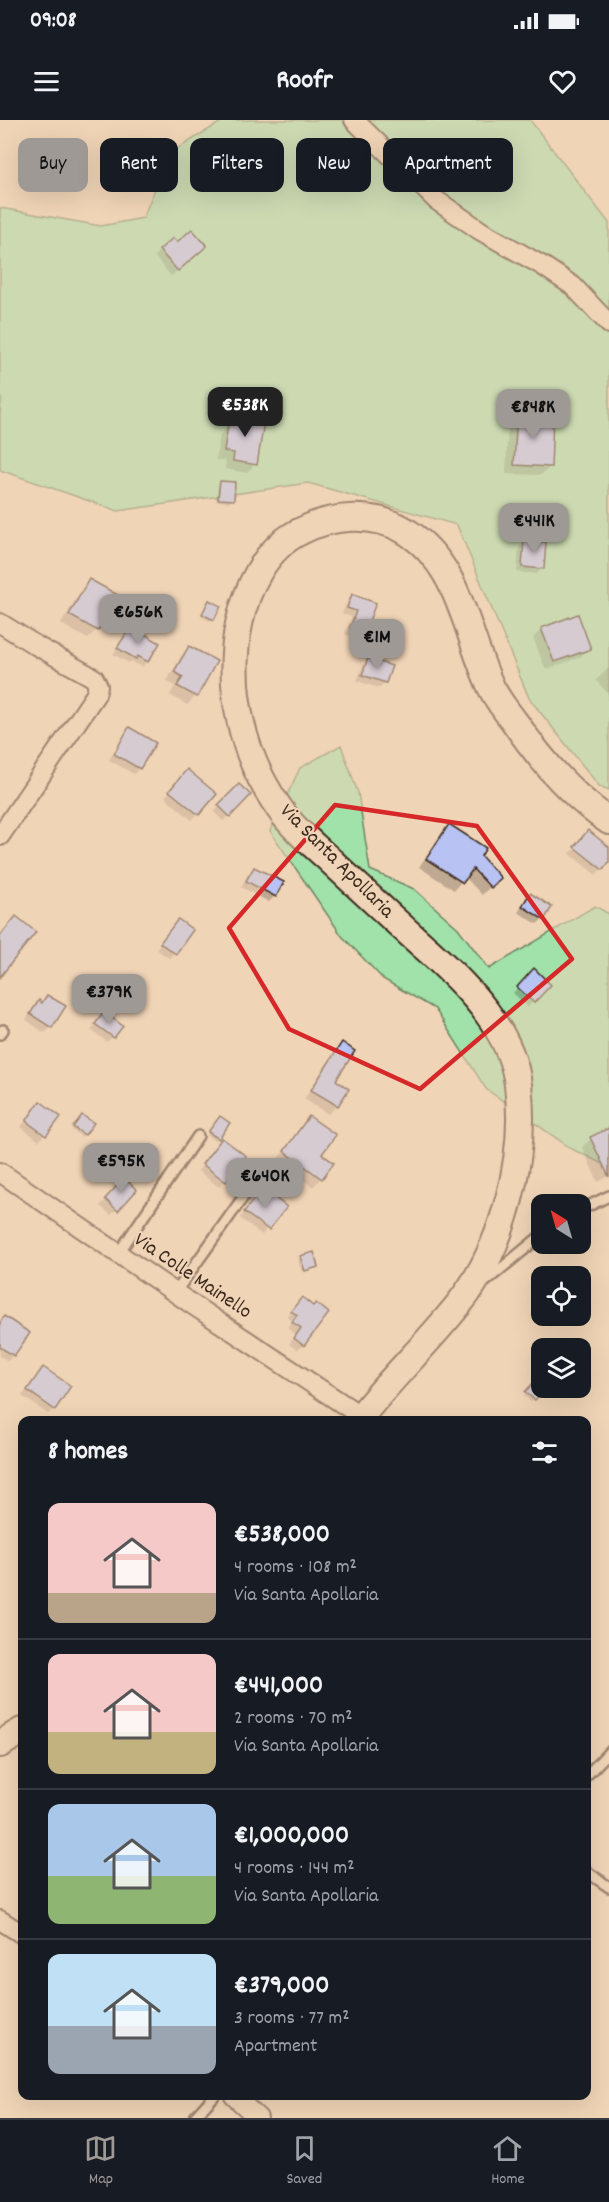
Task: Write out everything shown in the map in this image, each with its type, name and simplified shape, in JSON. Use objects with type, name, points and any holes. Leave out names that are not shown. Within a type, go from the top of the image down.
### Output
[{"type":"street","points":[[354,120],[436,200],[481,231],[573,286],[609,324]]},
{"type":"street","name":"Via Santa Apollaria","points":[[361,1416],[461,1302],[483,1268],[502,1221],[508,1199],[518,1141],[517,1078],[506,1047],[491,1019],[473,995],[447,968],[310,842],[281,811],[261,780],[239,718],[236,647],[245,604],[255,578],[268,558],[284,542],[303,530],[340,520],[368,518],[386,522],[419,540],[448,574],[461,601],[477,652],[493,692],[528,742],[556,776],[592,810],[609,821]]},
{"type":"street","points":[[0,624],[94,678],[98,686],[96,694],[0,836]]},
{"type":"street","name":"Via Colle Mainello","points":[[0,1172],[356,1416]]},
{"type":"street","points":[[0,1744],[18,1733]]},
{"type":"street","points":[[0,1920],[18,1931]]},
{"type":"street","points":[[238,2100],[258,2118]]},
{"type":"lane","points":[[118,1254],[198,1136]]},
{"type":"lane","points":[[175,1293],[244,1196]]},
{"type":"lane","points":[[591,1205],[609,1196]]},
{"type":"lane","points":[[461,1302],[531,1244]]},
{"type":"lane","points":[[591,1771],[609,1752]]},
{"type":"lane","points":[[591,1874],[609,1887]]},
{"type":"lane","points":[[194,2118],[210,2100]]},
{"type":"highlighted area","points":[[335,805],[477,826],[572,959],[420,1089],[289,1029],[229,928]]},
{"type":"green space","points":[[224,120],[530,120],[609,223],[609,790],[599,786],[529,698],[457,525],[308,483],[118,511],[0,470],[0,208],[101,226],[143,218],[154,192],[178,192],[178,148],[190,141],[190,192],[284,192],[284,138],[195,138]]},
{"type":"green space","points":[[341,745],[358,793],[370,870],[414,889],[458,928],[489,969],[595,906],[609,914],[609,1167],[572,1149],[486,1089],[435,1009],[383,979],[342,936],[270,831],[300,768]]},
{"type":"building","points":[[192,229],[207,246],[178,271],[159,250],[173,238],[177,242]]},
{"type":"building","points":[[517,411],[540,412],[540,418],[553,419],[551,467],[514,465]]},
{"type":"building","points":[[235,412],[265,416],[257,465],[233,461],[234,453],[224,451],[228,425],[232,425]]},
{"type":"building","points":[[220,481],[235,482],[234,500],[218,499]]},
{"type":"building","points":[[524,540],[546,542],[544,569],[522,567]]},
{"type":"building","points":[[89,579],[118,595],[98,631],[69,615]]},
{"type":"building","points":[[352,594],[376,603],[364,634],[350,628],[356,611],[347,608]]},
{"type":"building","points":[[209,600],[221,606],[214,620],[202,614]]},
{"type":"building","points":[[578,614],[591,649],[554,662],[541,628]]},
{"type":"building","points":[[131,626],[160,643],[148,662],[138,656],[136,659],[117,648]]},
{"type":"building","points":[[189,646],[217,661],[197,697],[177,686],[183,677],[174,672]]},
{"type":"building","points":[[368,658],[392,666],[386,683],[362,675]]},
{"type":"building","points":[[129,727],[156,743],[140,769],[114,754]]},
{"type":"building","points":[[187,769],[217,794],[199,815],[169,791]]},
{"type":"building","points":[[239,784],[251,795],[230,817],[218,805]]},
{"type":"building","points":[[449,824],[486,848],[481,856],[501,878],[491,888],[473,869],[463,883],[426,859]]},
{"type":"building","points":[[588,830],[609,847],[609,862],[603,870],[574,847]]},
{"type":"building","points":[[254,867],[284,882],[276,897],[246,881]]},
{"type":"building","points":[[530,893],[552,907],[544,920],[522,906]]},
{"type":"building","points":[[16,916],[36,932],[0,977],[0,936]]},
{"type":"building","points":[[178,919],[193,930],[176,954],[160,943]]},
{"type":"building","points":[[534,968],[551,985],[534,1003],[517,987]]},
{"type":"building","points":[[47,995],[66,1006],[52,1028],[30,1014],[39,1000],[42,1003]]},
{"type":"building","points":[[104,1012],[123,1026],[114,1038],[95,1024]]},
{"type":"building","points":[[342,1042],[355,1051],[336,1080],[349,1089],[338,1106],[311,1090]]},
{"type":"building","points":[[40,1101],[61,1117],[46,1136],[26,1121]]},
{"type":"building","points":[[82,1115],[94,1123],[85,1135],[73,1127]]},
{"type":"building","points":[[220,1116],[230,1123],[219,1139],[208,1132]]},
{"type":"building","points":[[309,1116],[336,1135],[322,1154],[334,1163],[322,1179],[284,1151]]},
{"type":"building","points":[[609,1128],[609,1177],[590,1137]]},
{"type":"building","points":[[222,1138],[246,1156],[226,1182],[202,1164]]},
{"type":"building","points":[[124,1178],[137,1190],[118,1211],[105,1199]]},
{"type":"building","points":[[262,1188],[287,1207],[269,1230],[244,1212]]},
{"type":"building","points":[[314,1252],[318,1267],[305,1271],[300,1256]]},
{"type":"building","points":[[302,1297],[313,1306],[316,1303],[329,1313],[304,1346],[294,1338],[301,1328],[292,1322],[297,1315],[291,1311]]},
{"type":"building","points":[[4,1316],[30,1333],[14,1356],[0,1347],[0,1323]]},
{"type":"building","points":[[43,1367],[71,1386],[55,1410],[27,1390]]},
{"type":"building","points":[[531,1385],[531,1397],[525,1392]]}]
